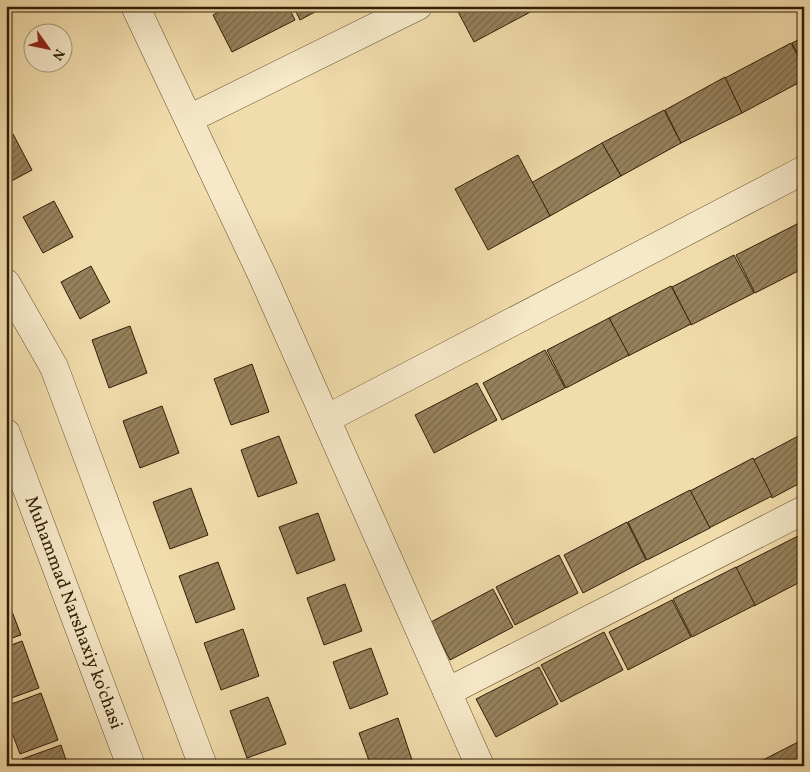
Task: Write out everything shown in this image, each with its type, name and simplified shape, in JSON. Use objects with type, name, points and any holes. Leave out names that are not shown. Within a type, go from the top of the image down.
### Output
[{"type":"street","points":[[135,6],[263,277],[480,766]]},
{"type":"street","points":[[189,119],[418,6]]},
{"type":"street","points":[[326,419],[804,170]]},
{"type":"street","points":[[6,283],[54,367],[203,766]]},
{"type":"street","name":"Muhammad Narshaxiy ko'chasi","points":[[6,433],[130,766]]},
{"type":"street","points":[[447,692],[804,510]]},
{"type":"building","points":[[229,6],[288,6],[295,20],[232,52],[213,15]]},
{"type":"building","points":[[293,6],[326,6],[300,20]]},
{"type":"building","points":[[455,6],[535,6],[536,9],[474,42]]},
{"type":"building","points":[[534,6],[545,6],[536,11]]},
{"type":"building","points":[[804,37],[804,67],[792,43]]},
{"type":"building","points":[[791,43],[804,67],[804,80],[742,113],[725,78]]},
{"type":"building","points":[[725,77],[742,113],[681,143],[665,110]]},
{"type":"building","points":[[664,110],[681,143],[621,176],[602,143]]},
{"type":"building","points":[[13,134],[32,170],[6,184],[6,138]]},
{"type":"building","points":[[602,143],[621,176],[550,216],[531,183]]},
{"type":"building","points":[[518,155],[550,216],[488,250],[455,189]]},
{"type":"building","points":[[54,201],[73,237],[43,253],[23,217]]},
{"type":"building","points":[[804,221],[804,234],[799,224]]},
{"type":"building","points":[[799,223],[804,233],[804,268],[755,293],[736,255]]},
{"type":"building","points":[[734,255],[754,293],[691,325],[672,287]]},
{"type":"building","points":[[91,266],[110,302],[80,319],[61,282]]},
{"type":"building","points":[[671,286],[691,324],[628,356],[609,318]]},
{"type":"building","points":[[609,318],[629,355],[566,388],[547,350]]},
{"type":"building","points":[[130,326],[147,373],[109,388],[92,340]]},
{"type":"building","points":[[545,350],[565,388],[502,420],[483,383]]},
{"type":"building","points":[[252,364],[269,412],[231,425],[214,379]]},
{"type":"building","points":[[477,383],[497,420],[434,453],[415,415]]},
{"type":"building","points":[[162,406],[179,453],[140,468],[123,421]]},
{"type":"building","points":[[804,433],[804,481],[772,498],[753,460]]},
{"type":"building","points":[[279,436],[297,483],[258,497],[241,450]]},
{"type":"building","points":[[753,458],[772,496],[709,528],[690,491]]},
{"type":"building","points":[[191,488],[208,535],[170,549],[153,502]]},
{"type":"building","points":[[690,490],[710,528],[647,560],[628,522]]},
{"type":"building","points":[[318,513],[335,560],[297,574],[279,527]]},
{"type":"building","points":[[627,522],[646,560],[583,593],[564,555]]},
{"type":"building","points":[[804,534],[804,548],[798,537]]},
{"type":"building","points":[[798,536],[804,547],[804,580],[754,606],[735,568]]},
{"type":"building","points":[[559,555],[578,593],[515,625],[496,587]]},
{"type":"building","points":[[218,562],[235,609],[196,623],[179,576]]},
{"type":"building","points":[[736,567],[755,605],[692,637],[673,599]]},
{"type":"building","points":[[345,584],[362,631],[324,645],[307,598]]},
{"type":"building","points":[[493,589],[513,627],[450,660],[431,622]]},
{"type":"building","points":[[6,596],[21,635],[6,640]]},
{"type":"building","points":[[672,600],[691,637],[628,670],[609,632]]},
{"type":"building","points":[[243,629],[259,676],[221,690],[204,643]]},
{"type":"building","points":[[604,632],[623,670],[561,702],[541,665]]},
{"type":"building","points":[[22,641],[39,688],[6,700],[6,647]]},
{"type":"building","points":[[371,648],[388,694],[350,709],[333,662]]},
{"type":"building","points":[[539,667],[558,704],[496,737],[476,699]]},
{"type":"building","points":[[41,693],[58,740],[20,754],[6,717],[6,706]]},
{"type":"building","points":[[268,697],[286,744],[247,758],[230,711]]},
{"type":"building","points":[[398,718],[414,766],[371,766],[359,733]]},
{"type":"building","points":[[804,739],[804,766],[761,766],[759,762]]},
{"type":"building","points":[[61,745],[68,766],[25,766],[22,759]]}]
